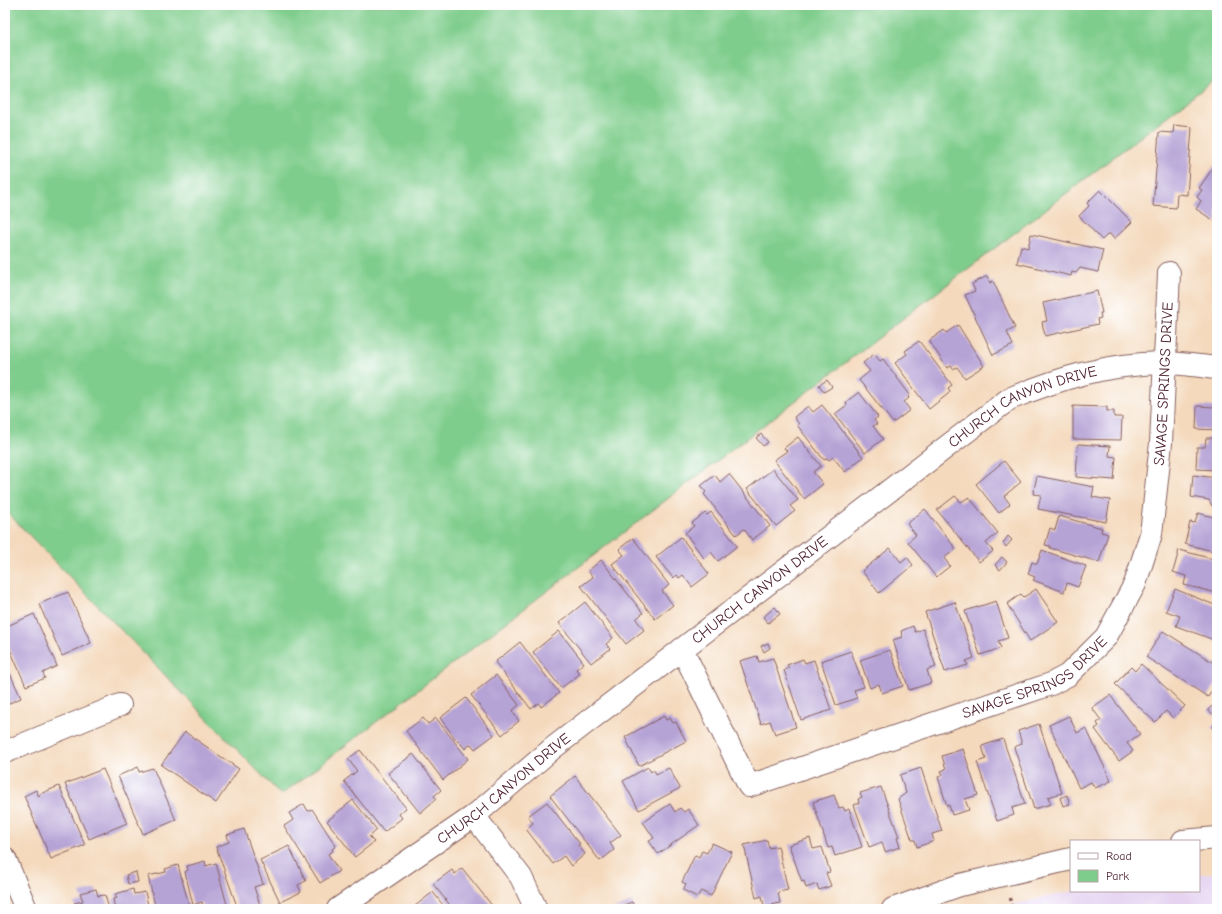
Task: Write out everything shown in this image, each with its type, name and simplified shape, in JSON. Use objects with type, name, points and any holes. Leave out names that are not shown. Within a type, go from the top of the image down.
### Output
[{"type":"street","name":"SAVAGE SPRINGS DRIVE","points":[[682,650],[749,786],[1051,684],[1068,675],[1106,637],[1135,584],[1152,534],[1161,444],[1169,273]]},
{"type":"street","name":"CHURCH CANYON DRIVE","points":[[338,909],[474,816],[553,748],[1009,399],[1056,380],[1104,368],[1164,363],[1217,368]]},
{"type":"street","points":[[5,752],[120,706]]},
{"type":"street","points":[[474,816],[521,877],[536,909]]},
{"type":"street","points":[[1194,840],[1217,838]]},
{"type":"street","points":[[5,859],[26,909]]},
{"type":"street","points":[[893,909],[960,885],[1070,859]]},
{"type":"path","points":[[1010,898],[1012,909]]},
{"type":"shaded area","points":[[1217,873],[1217,909],[994,909],[1070,892],[1200,892],[1200,874]]},
{"type":"green space","points":[[5,5],[1217,5],[1217,78],[281,795],[5,510]]},
{"type":"building","points":[[1174,125],[1192,127],[1187,195],[1177,194],[1176,208],[1153,206],[1159,132],[1173,133]]},
{"type":"building","points":[[1217,162],[1216,222],[1196,209],[1201,201],[1197,197],[1202,190],[1199,188]]},
{"type":"building","points":[[1100,190],[1132,222],[1114,239],[1109,233],[1102,240],[1079,216],[1089,206],[1087,203]]},
{"type":"building","points":[[1031,234],[1103,250],[1098,272],[1080,268],[1076,273],[1072,272],[1071,276],[1017,263],[1021,246],[1028,248]]},
{"type":"building","points":[[987,276],[990,283],[993,281],[1015,328],[1007,332],[1013,345],[993,355],[965,295],[975,291],[972,284]]},
{"type":"building","points":[[1097,291],[1102,313],[1100,313],[1101,318],[1097,319],[1098,324],[1045,336],[1042,322],[1047,321],[1043,303]]},
{"type":"building","points":[[958,325],[984,366],[965,378],[957,367],[953,369],[951,366],[947,368],[930,342],[930,340],[944,330],[946,333]]},
{"type":"building","points":[[919,341],[952,385],[948,388],[950,391],[948,394],[929,409],[895,363],[907,354],[905,351]]},
{"type":"building","points":[[874,354],[880,361],[883,359],[910,395],[904,402],[910,410],[893,423],[859,380],[870,371],[863,363]]},
{"type":"building","points":[[827,380],[832,387],[824,392],[819,385]]},
{"type":"building","points":[[859,392],[878,417],[874,420],[877,424],[873,426],[883,439],[865,453],[835,414],[847,405],[846,402]]},
{"type":"building","points":[[1215,397],[1217,397],[1217,430],[1196,429],[1197,406],[1215,407]]},
{"type":"building","points":[[822,405],[863,457],[845,472],[833,457],[829,460],[827,458],[824,460],[797,425],[799,424],[794,417],[808,406],[813,412]]},
{"type":"building","points":[[1073,406],[1107,407],[1107,411],[1114,411],[1114,417],[1122,417],[1121,440],[1073,439]]},
{"type":"building","points":[[761,434],[768,442],[763,446],[756,438]]},
{"type":"building","points":[[798,437],[821,466],[813,472],[823,484],[804,499],[774,460],[787,451],[784,448]]},
{"type":"building","points":[[1206,438],[1217,438],[1217,470],[1196,469],[1197,447],[1205,447]]},
{"type":"building","points":[[1078,444],[1110,446],[1109,456],[1116,457],[1114,480],[1076,477]]},
{"type":"building","points":[[1004,461],[1021,482],[1004,496],[1010,504],[999,513],[976,484]]},
{"type":"building","points":[[773,469],[798,500],[790,506],[795,511],[776,526],[747,489]]},
{"type":"building","points":[[729,474],[770,526],[752,540],[744,529],[736,535],[704,494],[706,492],[701,486],[715,475],[720,482]]},
{"type":"building","points":[[1193,475],[1217,478],[1217,511],[1214,510],[1215,506],[1212,506],[1209,500],[1191,497]]},
{"type":"building","points":[[1037,476],[1094,487],[1092,497],[1110,500],[1106,522],[1038,509],[1041,495],[1033,494]]},
{"type":"building","points":[[955,496],[961,502],[969,497],[998,533],[986,543],[993,551],[979,562],[937,510]]},
{"type":"building","points":[[925,509],[956,549],[944,558],[950,566],[936,577],[908,542],[916,535],[907,524]]},
{"type":"building","points":[[711,512],[737,546],[718,561],[711,552],[704,558],[685,533],[694,526],[692,523],[705,513],[707,515]]},
{"type":"building","points":[[1198,513],[1217,518],[1217,552],[1185,544],[1190,522],[1195,523]]},
{"type":"building","points":[[1059,516],[1102,528],[1101,532],[1108,534],[1099,562],[1050,548],[1050,546],[1045,545],[1050,528],[1055,530]]},
{"type":"building","points":[[1008,536],[1012,540],[1006,547],[1003,543]]},
{"type":"building","points":[[681,537],[709,574],[692,587],[683,575],[679,578],[677,575],[673,578],[656,557]]},
{"type":"building","points":[[633,538],[669,585],[662,591],[673,605],[655,619],[612,564],[624,555],[619,549]]},
{"type":"building","points":[[890,548],[901,562],[907,557],[913,565],[879,593],[862,571]]},
{"type":"building","points":[[1042,550],[1086,566],[1078,587],[1067,583],[1064,592],[1033,580],[1035,577],[1028,574],[1032,562],[1037,564]]},
{"type":"building","points":[[1179,550],[1217,560],[1217,593],[1184,585],[1186,576],[1173,572]]},
{"type":"building","points":[[1002,557],[1007,562],[1000,570],[995,565]]},
{"type":"building","points":[[601,560],[643,613],[636,619],[644,630],[626,644],[581,586],[593,577],[588,571]]},
{"type":"building","points":[[1036,589],[1058,622],[1030,641],[1007,604],[1021,594],[1024,597]]},
{"type":"building","points":[[1175,589],[1217,606],[1217,615],[1214,622],[1217,623],[1217,641],[1176,626],[1180,616],[1166,611]]},
{"type":"building","points":[[68,592],[91,643],[62,656],[39,604]]},
{"type":"building","points":[[996,601],[1008,638],[998,641],[1001,648],[980,655],[965,611]]},
{"type":"building","points":[[585,602],[613,638],[606,644],[610,649],[591,663],[559,623]]},
{"type":"building","points":[[955,602],[974,658],[966,661],[968,665],[945,672],[925,612]]},
{"type":"building","points":[[775,607],[780,614],[768,623],[763,617]]},
{"type":"building","points":[[34,614],[57,666],[43,673],[45,678],[26,686],[5,638],[5,627]]},
{"type":"building","points":[[913,626],[915,632],[923,629],[936,667],[927,670],[931,683],[909,690],[893,640],[902,637],[901,631]]},
{"type":"building","points":[[559,631],[584,663],[576,669],[580,674],[561,688],[533,652]]},
{"type":"building","points":[[1163,631],[1217,665],[1217,685],[1216,684],[1208,697],[1146,657]]},
{"type":"building","points":[[520,642],[559,693],[541,707],[539,703],[531,709],[495,662]]},
{"type":"building","points":[[768,643],[770,648],[764,652],[761,646]]},
{"type":"building","points":[[890,650],[903,686],[882,693],[879,684],[870,688],[860,660]]},
{"type":"building","points":[[851,651],[864,687],[854,690],[857,698],[836,705],[821,661]]},
{"type":"building","points":[[757,656],[759,662],[773,658],[796,727],[775,734],[770,721],[761,724],[740,661]]},
{"type":"building","points":[[803,659],[805,663],[814,660],[831,710],[801,720],[784,670],[789,668],[787,665]]},
{"type":"building","points":[[5,662],[21,698],[5,705]]},
{"type":"building","points":[[1141,664],[1185,706],[1173,718],[1166,711],[1155,722],[1115,684],[1131,667],[1135,671]]},
{"type":"building","points":[[496,675],[519,705],[512,711],[519,721],[502,735],[471,695]]},
{"type":"building","points":[[1110,695],[1140,734],[1127,743],[1133,751],[1119,761],[1095,729],[1099,726],[1097,723],[1101,720],[1092,708]]},
{"type":"building","points":[[466,698],[494,735],[475,749],[471,744],[465,749],[458,740],[457,741],[440,718]]},
{"type":"building","points":[[1212,706],[1217,709],[1214,715],[1208,710]]},
{"type":"building","points":[[664,716],[666,720],[670,718],[673,723],[676,722],[686,741],[639,766],[625,737]]},
{"type":"building","points":[[1069,716],[1077,733],[1086,728],[1111,781],[1095,788],[1091,782],[1079,788],[1049,725]]},
{"type":"building","points":[[423,718],[428,724],[436,718],[468,759],[443,780],[406,731]]},
{"type":"building","points":[[1217,720],[1217,730],[1212,728]]},
{"type":"building","points":[[1039,724],[1062,793],[1048,797],[1051,804],[1034,809],[1014,747],[1022,744],[1018,731]]},
{"type":"building","points":[[185,732],[239,769],[216,803],[161,765]]},
{"type":"building","points":[[1003,739],[1025,804],[1012,808],[1014,815],[997,821],[977,762],[986,759],[982,746]]},
{"type":"building","points":[[963,749],[978,795],[965,799],[969,810],[952,815],[949,805],[947,806],[938,777],[943,775],[941,771],[946,769],[942,756]]},
{"type":"building","points":[[360,750],[406,808],[399,814],[402,818],[384,832],[344,781],[357,771],[348,759]]},
{"type":"building","points":[[413,754],[441,790],[434,796],[436,799],[420,813],[388,773]]},
{"type":"building","points":[[138,767],[139,772],[153,768],[176,820],[143,834],[118,776]]},
{"type":"building","points":[[648,767],[651,772],[654,770],[656,774],[669,768],[680,788],[639,810],[623,781]]},
{"type":"building","points":[[921,768],[942,831],[932,834],[934,841],[917,847],[915,840],[912,840],[898,799],[906,793],[900,775]]},
{"type":"building","points":[[103,769],[127,823],[89,839],[65,784]]},
{"type":"building","points":[[575,776],[621,835],[610,843],[614,850],[600,861],[550,796]]},
{"type":"building","points":[[59,786],[85,845],[51,859],[24,796],[36,790],[39,797],[40,794]]},
{"type":"building","points":[[881,787],[899,837],[897,838],[900,847],[885,852],[882,842],[869,847],[854,805],[859,803],[858,799],[862,797],[860,793]]},
{"type":"building","points":[[834,795],[839,808],[843,807],[845,811],[849,809],[862,847],[835,856],[832,847],[828,848],[813,802]]},
{"type":"building","points":[[1067,795],[1070,804],[1063,806],[1060,798]]},
{"type":"building","points":[[353,800],[377,830],[369,837],[374,842],[355,857],[327,821]]},
{"type":"building","points":[[547,802],[580,844],[578,845],[585,854],[571,866],[564,856],[553,864],[526,829],[533,823],[528,816]]},
{"type":"building","points":[[304,804],[308,811],[312,809],[336,846],[332,849],[333,851],[328,854],[339,871],[320,883],[284,826],[293,820],[289,813]]},
{"type":"building","points":[[670,804],[675,812],[680,808],[684,812],[688,809],[699,825],[658,854],[649,841],[654,838],[643,822]]},
{"type":"building","points":[[244,829],[263,884],[254,887],[260,905],[248,909],[238,909],[216,847],[229,842],[227,835]]},
{"type":"building","points":[[810,838],[813,849],[822,847],[830,872],[826,873],[831,886],[819,890],[817,884],[806,888],[804,881],[802,882],[789,845]]},
{"type":"building","points":[[767,840],[769,848],[778,846],[788,890],[778,892],[780,903],[764,906],[762,896],[756,898],[744,845]]},
{"type":"building","points":[[712,843],[732,852],[711,896],[701,891],[697,897],[683,890],[686,884],[682,882],[695,855],[699,857],[702,851],[707,853]]},
{"type":"building","points":[[289,846],[306,881],[298,885],[301,892],[280,902],[260,860]]},
{"type":"building","points":[[205,861],[206,866],[216,863],[228,909],[204,909],[202,902],[193,905],[185,872],[188,870],[187,866]]},
{"type":"building","points":[[178,865],[190,909],[156,909],[148,876],[166,872],[165,869]]},
{"type":"building","points":[[462,868],[494,908],[453,909],[433,884],[452,870],[455,874]]},
{"type":"building","points":[[136,872],[138,882],[128,884],[126,875]]},
{"type":"building","points":[[96,889],[98,896],[105,895],[109,909],[76,909],[74,903],[83,901],[80,893]]},
{"type":"building","points":[[133,889],[134,894],[145,892],[149,909],[115,909],[113,899],[117,898],[115,894]]},
{"type":"building","points":[[433,892],[446,909],[417,909],[415,906]]},
{"type":"building","points":[[632,902],[635,909],[613,909]]}]
